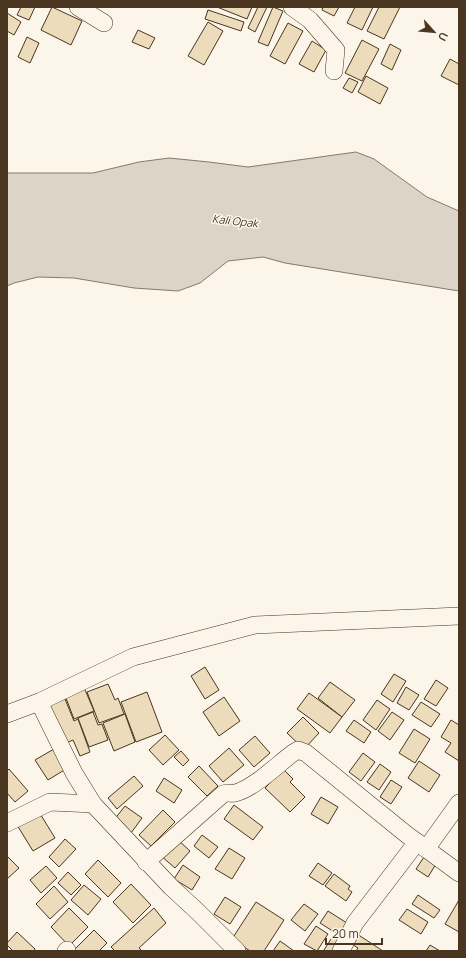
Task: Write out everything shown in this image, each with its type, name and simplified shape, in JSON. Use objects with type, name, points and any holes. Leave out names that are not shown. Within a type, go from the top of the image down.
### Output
[{"type":"street","points":[[78,7],[104,23]]},
{"type":"street","points":[[292,7],[310,20],[336,50],[334,71]]},
{"type":"street","points":[[7,714],[39,702],[133,657],[254,625],[459,616]]},
{"type":"street","points":[[39,702],[74,773],[93,804],[146,862],[237,951]]},
{"type":"street","points":[[146,862],[223,794],[238,793],[254,784],[298,750],[306,753],[422,846],[459,873]]},
{"type":"street","points":[[7,823],[50,802],[93,804]]},
{"type":"street","points":[[341,951],[355,923],[459,803]]},
{"type":"water","name":"Kali Opak","points":[[356,152],[374,159],[427,197],[459,211],[459,291],[285,263],[263,257],[228,261],[200,283],[178,291],[134,288],[74,278],[38,277],[7,286],[7,173],[93,173],[139,162],[169,158],[248,167]]},
{"type":"building","points":[[21,7],[35,7],[29,20],[17,15]]},
{"type":"building","points":[[52,7],[82,21],[71,45],[41,30]]},
{"type":"building","points":[[217,7],[252,7],[247,19]]},
{"type":"building","points":[[258,7],[267,7],[255,32],[248,28]]},
{"type":"building","points":[[273,7],[283,11],[268,46],[258,42]]},
{"type":"building","points":[[323,7],[339,7],[334,16],[322,10]]},
{"type":"building","points":[[355,7],[373,7],[362,30],[347,23]]},
{"type":"building","points":[[379,7],[400,7],[384,39],[367,31]]},
{"type":"building","points":[[208,10],[244,22],[241,31],[205,19]]},
{"type":"building","points":[[7,13],[21,22],[14,35],[7,31]]},
{"type":"building","points":[[208,22],[223,31],[204,65],[188,56]]},
{"type":"building","points":[[288,23],[303,31],[285,64],[270,56]]},
{"type":"building","points":[[138,30],[155,38],[149,49],[132,42]]},
{"type":"building","points":[[27,37],[39,43],[30,63],[18,57]]},
{"type":"building","points":[[362,40],[379,49],[362,81],[345,73]]},
{"type":"building","points":[[312,41],[326,50],[314,72],[299,64]]},
{"type":"building","points":[[390,44],[401,50],[392,70],[381,64]]},
{"type":"building","points":[[450,59],[459,64],[459,85],[441,76]]},
{"type":"building","points":[[366,76],[388,88],[380,104],[358,92]]},
{"type":"building","points":[[349,78],[358,82],[352,93],[343,88]]},
{"type":"building","points":[[205,667],[219,690],[205,699],[191,676]]},
{"type":"building","points":[[394,674],[406,681],[393,702],[381,694]]},
{"type":"building","points":[[436,680],[448,688],[436,706],[424,699]]},
{"type":"building","points":[[330,682],[355,700],[342,717],[318,698]]},
{"type":"building","points":[[108,684],[115,700],[118,698],[124,714],[99,723],[87,692]]},
{"type":"building","points":[[83,685],[94,711],[74,719],[64,693]]},
{"type":"building","points":[[406,687],[419,695],[409,710],[397,703]]},
{"type":"building","points":[[147,692],[162,732],[136,742],[121,702]]},
{"type":"building","points":[[309,693],[342,717],[330,733],[297,709]]},
{"type":"building","points":[[224,697],[240,721],[219,736],[203,712]]},
{"type":"building","points":[[65,699],[74,721],[78,719],[90,752],[80,756],[73,740],[62,745],[47,706]]},
{"type":"building","points":[[377,700],[390,709],[376,730],[363,720]]},
{"type":"building","points":[[421,702],[440,714],[431,727],[412,715]]},
{"type":"building","points":[[93,712],[98,725],[102,724],[108,740],[89,747],[78,718]]},
{"type":"building","points":[[392,712],[404,720],[390,740],[378,731]]},
{"type":"building","points":[[125,714],[135,742],[114,751],[103,723]]},
{"type":"building","points":[[303,717],[319,733],[304,749],[287,733]]},
{"type":"building","points":[[354,720],[371,732],[364,743],[346,731]]},
{"type":"building","points":[[451,720],[459,725],[459,761],[445,752],[451,743],[441,737]]},
{"type":"building","points":[[414,729],[430,739],[415,763],[399,753]]},
{"type":"building","points":[[165,735],[179,750],[163,765],[149,750]]},
{"type":"building","points":[[255,736],[270,753],[254,767],[239,750]]},
{"type":"building","points":[[229,748],[244,765],[223,782],[209,766]]},
{"type":"building","points":[[54,749],[66,769],[48,780],[35,760]]},
{"type":"building","points":[[181,751],[189,760],[183,766],[174,757]]},
{"type":"building","points":[[363,753],[375,762],[361,781],[349,772]]},
{"type":"building","points":[[419,761],[440,775],[429,792],[408,778]]},
{"type":"building","points":[[380,764],[391,772],[379,790],[367,782]]},
{"type":"building","points":[[199,766],[218,786],[207,796],[188,777]]},
{"type":"building","points":[[9,769],[28,791],[15,802],[7,793],[7,771]]},
{"type":"building","points":[[283,769],[293,779],[290,782],[305,797],[290,812],[265,788]]},
{"type":"building","points":[[134,776],[143,786],[117,809],[108,798]]},
{"type":"building","points":[[164,778],[182,790],[174,803],[156,791]]},
{"type":"building","points":[[391,780],[402,787],[391,804],[380,797]]},
{"type":"building","points":[[321,797],[338,807],[328,824],[311,814]]},
{"type":"building","points":[[234,805],[263,827],[253,840],[224,819]]},
{"type":"building","points":[[125,806],[142,818],[131,833],[114,820]]},
{"type":"building","points":[[163,810],[175,822],[151,846],[139,835]]},
{"type":"building","points":[[39,812],[55,838],[33,851],[17,825]]},
{"type":"building","points":[[202,835],[218,847],[209,858],[194,846]]},
{"type":"building","points":[[176,838],[190,851],[175,868],[161,856]]},
{"type":"building","points":[[65,839],[76,849],[59,867],[49,857]]},
{"type":"building","points":[[229,848],[245,858],[232,879],[215,869]]},
{"type":"building","points":[[7,856],[19,868],[7,879]]},
{"type":"building","points":[[424,857],[436,864],[428,877],[416,869]]},
{"type":"building","points":[[98,860],[121,883],[108,897],[85,874]]},
{"type":"building","points":[[318,863],[332,873],[323,885],[309,876]]},
{"type":"building","points":[[183,865],[200,877],[192,890],[174,879]]},
{"type":"building","points":[[46,866],[57,878],[41,893],[30,880]]},
{"type":"building","points":[[68,872],[81,885],[71,895],[58,883]]},
{"type":"building","points":[[334,874],[350,886],[348,889],[352,892],[346,901],[325,886]]},
{"type":"building","points":[[131,884],[151,905],[133,923],[113,902]]},
{"type":"building","points":[[84,885],[101,899],[88,915],[71,900]]},
{"type":"building","points":[[54,886],[68,902],[50,919],[36,904]]},
{"type":"building","points":[[418,895],[440,910],[434,918],[412,904]]},
{"type":"building","points":[[225,897],[241,907],[230,924],[214,914]]},
{"type":"building","points":[[459,900],[459,932],[445,924]]},
{"type":"building","points":[[256,902],[284,920],[264,951],[250,951],[232,939]]},
{"type":"building","points":[[304,904],[318,914],[305,931],[291,920]]},
{"type":"building","points":[[69,908],[88,927],[69,946],[51,927]]},
{"type":"building","points":[[154,908],[166,923],[139,948],[142,951],[115,951],[111,947]]},
{"type":"building","points":[[407,909],[428,922],[421,934],[399,920]]},
{"type":"building","points":[[328,911],[350,925],[342,937],[320,923]]},
{"type":"building","points":[[316,926],[328,934],[317,951],[304,944]]},
{"type":"building","points":[[94,930],[107,943],[99,951],[73,951]]},
{"type":"building","points":[[17,932],[35,949],[34,951],[13,951],[7,945],[7,943]]},
{"type":"building","points":[[357,934],[383,951],[356,951],[358,948],[350,943]]},
{"type":"building","points":[[333,936],[342,942],[336,951],[324,950]]},
{"type":"building","points":[[280,941],[294,951],[273,951]]},
{"type":"building","points":[[430,945],[440,951],[426,951]]}]
